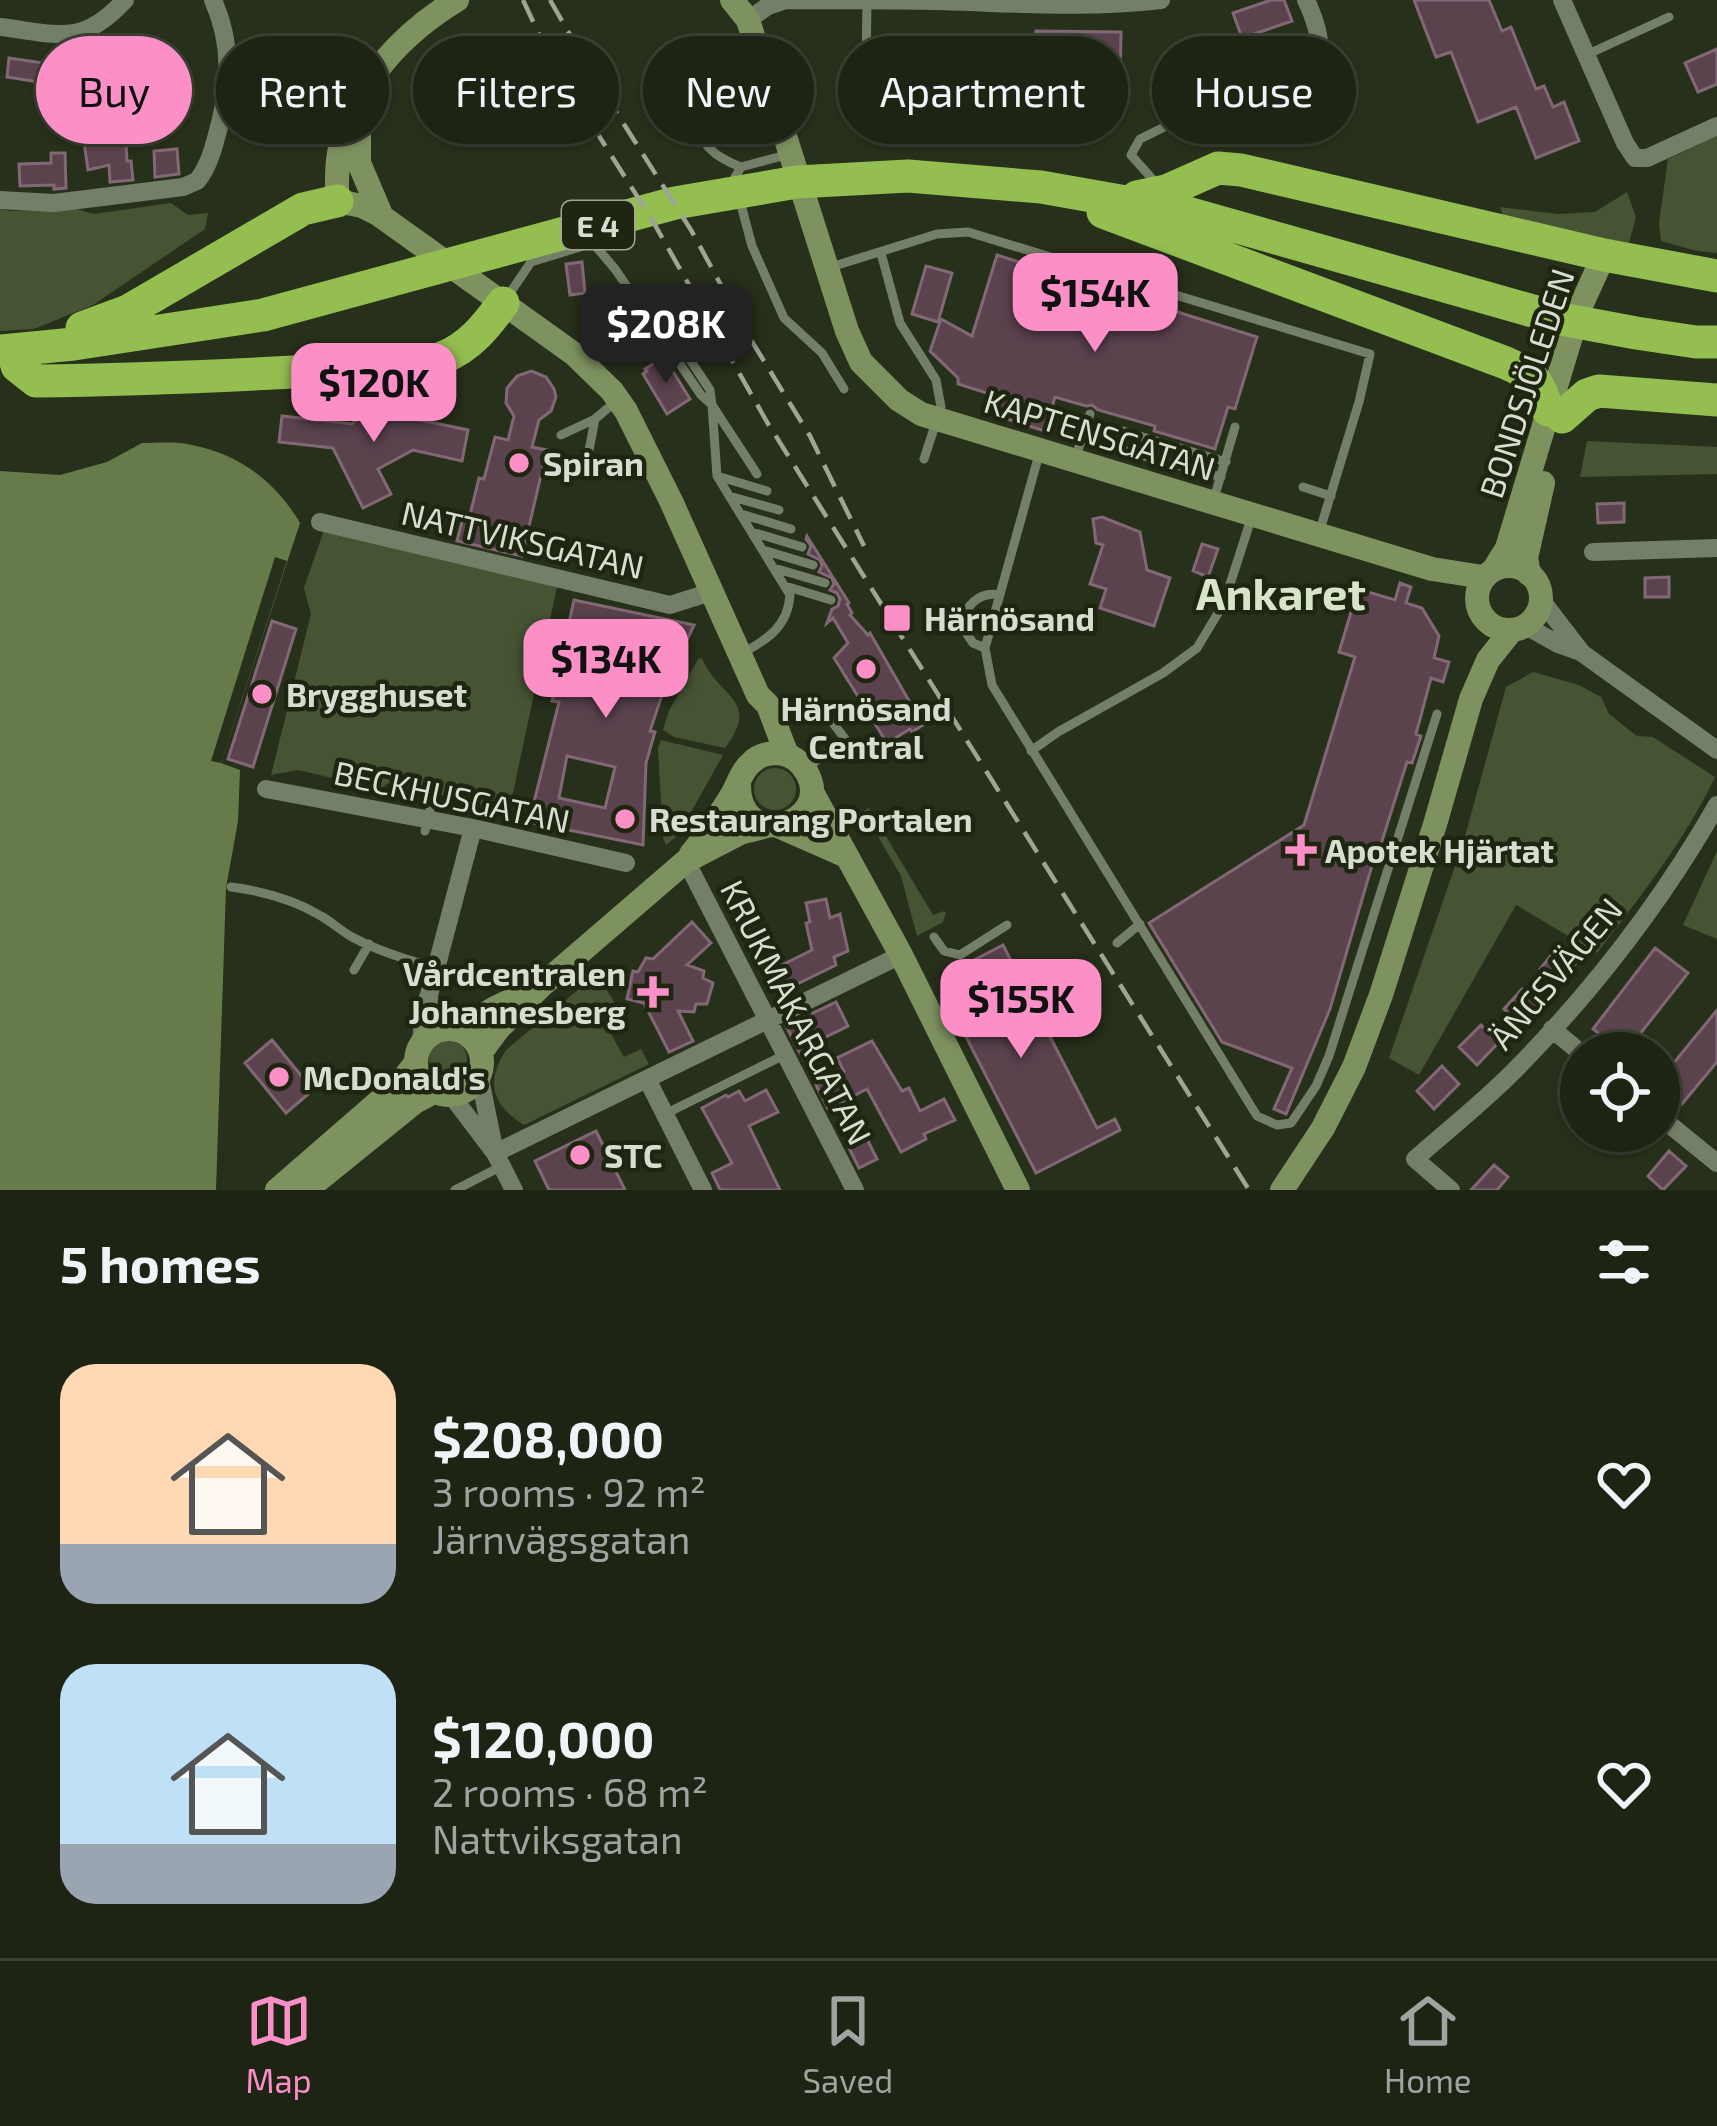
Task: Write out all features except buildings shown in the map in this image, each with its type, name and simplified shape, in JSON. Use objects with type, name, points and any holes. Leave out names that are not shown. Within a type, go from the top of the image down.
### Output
[{"type":"highway","name":"E 4","points":[[1117,200],[1166,191],[1218,168],[1241,170],[1604,255],[1717,276]]},
{"type":"highway","name":"E 4","points":[[13,358],[263,315],[675,203],[796,182],[908,176],[1041,187],[1188,213],[1537,313],[1636,333],[1717,342]]},
{"type":"highway","name":"E 4","points":[[1041,187],[1506,363],[1537,381],[1555,413]]},
{"type":"highway","points":[[337,201],[303,209],[128,311],[63,333],[13,358],[36,381],[426,364],[471,342],[503,304]]},
{"type":"highway","points":[[1555,413],[1599,392],[1717,400]]},
{"type":"main road","points":[[389,57],[423,23],[457,0]]},
{"type":"main road","name":"KAPTENSGATAN","points":[[740,10],[847,331],[861,362],[899,400],[937,420],[1074,461],[1217,490],[1252,514],[1432,569],[1488,573]]},
{"type":"main road","points":[[341,144],[337,201],[362,206],[382,217],[585,364],[619,400],[758,695],[768,705],[844,855],[864,884],[1018,1190]]},
{"type":"main road","points":[[359,144],[359,163],[382,217]]},
{"type":"main road","name":"BONDSJÖLEDEN","points":[[1529,574],[1528,543],[1555,413],[1580,310],[1604,255]]},
{"type":"main road","name":"BONDSJÖLEDEN","points":[[1488,573],[1507,548],[1555,413]]},
{"type":"main road","points":[[1282,1190],[1337,1102],[1371,1025],[1471,698],[1488,660],[1538,615],[1542,602],[1538,585],[1529,574],[1510,566],[1488,573],[1476,595],[1482,616],[1471,698]]},
{"type":"main road","name":"KAPTENSGATAN","points":[[1432,569],[1482,616]]},
{"type":"main road","points":[[1482,616],[1496,627],[1519,628]]},
{"type":"main road","points":[[758,695],[758,758]]},
{"type":"main road","points":[[306,1190],[415,1102],[468,1089],[498,1029],[686,861],[749,764],[776,753],[801,772],[805,812],[788,824],[740,833],[686,861]]},
{"type":"main road","points":[[739,782],[742,805],[757,821],[844,855]]},
{"type":"main road","points":[[277,1190],[399,1084],[438,1030],[454,1029],[541,986]]},
{"type":"main road","points":[[454,1029],[476,1042],[480,1063]]},
{"type":"main road","points":[[418,1053],[424,1085],[442,1093]]},
{"type":"street","points":[[0,27],[80,33],[96,27],[125,0]]},
{"type":"street","points":[[0,200],[53,203],[197,182],[212,152],[229,77],[224,30],[213,0]]},
{"type":"street","points":[[740,10],[786,0],[1115,5],[1161,0]]},
{"type":"street","points":[[1306,0],[1318,36]]},
{"type":"street","points":[[1562,0],[1632,155],[1647,158],[1717,126]]},
{"type":"street","name":"NATTVIKSGATAN","points":[[320,522],[670,605],[712,592]]},
{"type":"street","points":[[1593,552],[1717,548]]},
{"type":"street","points":[[1542,602],[1582,653]]},
{"type":"street","points":[[1519,628],[1582,653],[1717,750]]},
{"type":"street","name":"BECKHUSGATAN","points":[[266,789],[428,817],[626,863]]},
{"type":"street","name":"ÄNGSVÄGEN","points":[[1451,1190],[1415,1159],[1497,1088],[1552,1029],[1656,899],[1717,805]]},
{"type":"street","points":[[418,1053],[473,828]]},
{"type":"street","name":"KRUKMAKARGATAN","points":[[686,861],[855,1190]]},
{"type":"street","points":[[499,1160],[647,1079],[901,955]]},
{"type":"street","points":[[428,998],[437,1017],[454,1029]]},
{"type":"street","points":[[1552,1029],[1560,1036]]},
{"type":"street","points":[[480,1063],[499,1160]]},
{"type":"street","points":[[647,1079],[703,1190]]},
{"type":"street","points":[[442,1093],[499,1160],[514,1190]]},
{"type":"street","points":[[1680,1133],[1717,1163]]},
{"type":"lane","points":[[866,36],[867,1]]},
{"type":"lane","points":[[1586,56],[1669,17]]},
{"type":"lane","points":[[1152,134],[1140,140],[1131,155],[1166,191]]},
{"type":"lane","points":[[705,144],[717,158],[741,166],[791,153]]},
{"type":"lane","points":[[741,166],[734,179],[752,246],[784,318],[822,353],[844,389]]},
{"type":"lane","points":[[905,228],[911,243]]},
{"type":"lane","points":[[827,268],[937,234],[968,232],[1370,354],[1360,402],[1318,535]]},
{"type":"lane","points":[[503,304],[531,262],[593,243],[712,404],[757,474]]},
{"type":"lane","points":[[881,254],[900,323],[936,380],[941,407],[924,459]]},
{"type":"lane","points":[[1173,294],[1179,278]]},
{"type":"lane","points":[[585,364],[610,333],[630,294]]},
{"type":"lane","points":[[561,435],[595,419],[619,400]]},
{"type":"lane","points":[[712,404],[717,476],[785,586],[790,603],[784,621],[770,638],[740,655]]},
{"type":"lane","points":[[1074,461],[1090,414]]},
{"type":"lane","points":[[584,472],[595,419]]},
{"type":"lane","points":[[1226,462],[1123,431],[1115,432],[1110,440],[1118,449],[1217,490],[1226,462],[1235,427]]},
{"type":"lane","points":[[1040,451],[985,649],[992,685],[1257,1116],[1277,1125],[1291,1123],[1329,1055],[1437,714]]},
{"type":"lane","points":[[717,476],[766,491]]},
{"type":"lane","points":[[1303,488],[1331,496]]},
{"type":"lane","points":[[729,496],[779,511]]},
{"type":"lane","points":[[741,514],[791,529]]},
{"type":"lane","points":[[1031,751],[1197,648],[1224,603],[1252,514]]},
{"type":"lane","points":[[752,532],[802,547]]},
{"type":"lane","points":[[763,550],[813,565]]},
{"type":"lane","points":[[774,568],[825,583]]},
{"type":"lane","points":[[785,586],[832,600]]},
{"type":"lane","points":[[985,649],[960,624],[962,616],[980,595],[1000,595]]},
{"type":"lane","points":[[801,772],[845,739],[833,724]]},
{"type":"lane","points":[[230,886],[265,892],[319,914],[369,944],[480,979]]},
{"type":"lane","points":[[1117,944],[1140,923]]},
{"type":"lane","points":[[934,938],[944,951],[960,955],[1007,925]]},
{"type":"lane","points":[[354,970],[369,944]]},
{"type":"lane","points":[[665,1114],[785,1054]]},
{"type":"lane","points":[[455,1190],[499,1160]]},
{"type":"shaded area","points":[[1717,136],[1717,253],[1661,241],[1668,159]]},
{"type":"shaded area","points":[[1627,192],[1636,217],[1629,243],[1503,216],[1500,207],[1558,214],[1595,212]]},
{"type":"shaded area","points":[[171,203],[188,215],[208,213],[205,229],[93,305],[34,329],[0,331],[0,209],[72,208],[94,214]]},
{"type":"shaded area","points":[[1587,441],[1717,447],[1717,474],[1580,477]]},
{"type":"shaded area","points":[[142,443],[186,444],[225,455],[268,483],[300,523],[221,763],[240,770],[238,821],[226,888],[216,1190],[0,1190],[0,471],[60,475],[107,462]]},
{"type":"shaded area","points":[[324,530],[557,587],[509,811],[389,783],[379,789],[298,770],[271,775],[311,614],[304,588]]},
{"type":"shaded area","points":[[702,658],[738,709],[735,732],[725,748],[674,737],[663,730],[669,711]]},
{"type":"shaded area","points":[[1533,672],[1579,685],[1601,697],[1609,714],[1637,736],[1653,737],[1715,777],[1675,846],[1597,953],[1516,905],[1419,1075],[1389,1058],[1464,840],[1506,687]]},
{"type":"shaded area","points":[[661,740],[723,755],[678,835],[666,845],[658,748]]},
{"type":"shaded area","points":[[775,768],[790,774],[796,789],[790,804],[775,810],[760,804],[754,789],[760,774]]},
{"type":"shaded area","points":[[869,808],[933,915],[946,913],[943,922],[917,936],[901,876],[863,811]]},
{"type":"shaded area","points":[[1717,851],[1717,939],[1683,925]]},
{"type":"shaded area","points":[[597,974],[616,1005],[602,1018],[624,1057],[641,1049],[649,1064],[524,1125],[505,1109],[495,1092],[499,1062],[506,1050]]},
{"type":"shaded area","points":[[448,1040],[461,1046],[467,1059],[461,1072],[448,1078],[435,1072],[429,1059],[435,1046]]},
{"type":"pier","points":[[275,557],[287,561],[221,763],[211,761]]},
{"type":"railway","points":[[523,0],[552,62],[651,218],[767,422],[1249,1190]]},
{"type":"railway","points":[[550,0],[810,436],[864,546]]},
{"type":"place","name":"Spiran","points":[[519,463]]},
{"type":"place","name":"Härnösand","points":[[897,618]]},
{"type":"place","name":"Härnösand Central","points":[[866,669]]},
{"type":"place","name":"Brygghuset","points":[[262,694]]},
{"type":"place","name":"Restaurang Portalen","points":[[625,819]]},
{"type":"place","name":"Apotek Hjärtat","points":[[1301,850]]},
{"type":"place","name":"Vårdcentralen Johannesberg","points":[[653,992]]},
{"type":"place","name":"McDonald's","points":[[279,1077]]},
{"type":"place","name":"STC","points":[[580,1155]]},
{"type":"district","name":"Ankaret","points":[[1281,592]]}]
